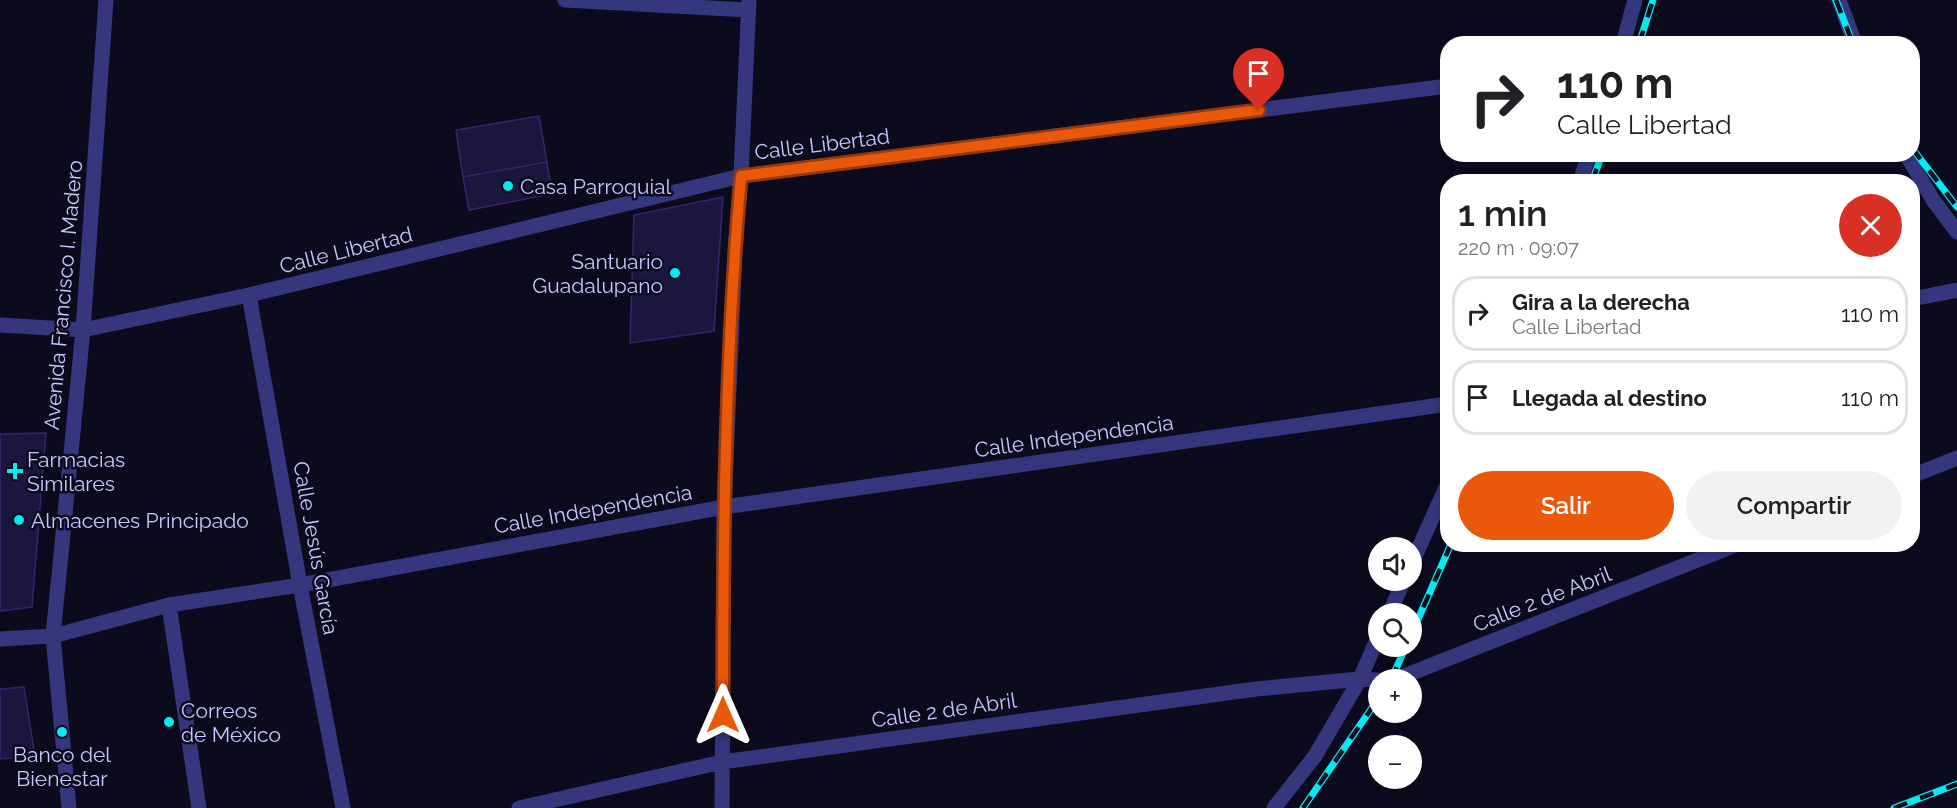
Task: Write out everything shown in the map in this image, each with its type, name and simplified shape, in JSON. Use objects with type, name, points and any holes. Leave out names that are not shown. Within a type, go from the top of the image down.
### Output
[{"type":"street","name":"Avenida Francisco I. Madero","points":[[69,808],[53,636],[83,330],[106,0]]},
{"type":"street","points":[[565,0],[748,5],[724,507],[722,808]]},
{"type":"street","points":[[1625,36],[1635,0]]},
{"type":"street","points":[[1839,0],[1852,36]]},
{"type":"street","name":"Calle Libertad","points":[[0,325],[83,330],[249,295],[741,176],[1440,87]]},
{"type":"street","points":[[1920,178],[1957,232]]},
{"type":"street","points":[[1920,297],[1957,290]]},
{"type":"street","name":"Calle Jesús García","points":[[249,295],[300,585],[343,808]]},
{"type":"street","name":"Calle Independencia","points":[[0,639],[53,636],[169,605],[300,585],[724,507],[1440,405]]},
{"type":"street","points":[[1920,473],[1957,458]]},
{"type":"street","points":[[1422,541],[1440,501]]},
{"type":"street","name":"Calle 2 de Abril","points":[[1422,669],[1718,552]]},
{"type":"street","points":[[169,605],[199,808]]},
{"type":"street","points":[[1274,808],[1315,756],[1360,679],[1370,657]]},
{"type":"street","name":"Calle 2 de Abril","points":[[519,808],[722,762],[1244,691],[1368,679]]},
{"type":"building","points":[[539,116],[547,162],[463,177],[456,130]]},
{"type":"building","name":"Casa Parroquial","points":[[547,162],[552,194],[469,210],[463,177]]},
{"type":"building","name":"Santuario Guadalupano","points":[[723,197],[714,331],[630,343],[634,215]]},
{"type":"building","name":"Almacenes Principado","points":[[46,433],[32,607],[0,611],[0,434]]},
{"type":"building","points":[[24,687],[35,756],[0,759],[0,689]]},
{"type":"railway","points":[[1642,36],[1653,0]]},
{"type":"railway","points":[[1836,0],[1850,36]]},
{"type":"railway","points":[[1920,158],[1957,207]]},
{"type":"railway","points":[[1595,174],[1599,162]]},
{"type":"railway","points":[[1422,610],[1447,552]]},
{"type":"railway","points":[[1396,669],[1401,657]]},
{"type":"railway","points":[[1303,808],[1368,714]]},
{"type":"railway","points":[[1894,808],[1957,784]]},
{"type":"place","name":"Casa Parroquial","points":[[508,186]]},
{"type":"place","name":"Santuario Guadalupano","points":[[675,273]]},
{"type":"place","name":"Farmacias Similares","points":[[15,471]]},
{"type":"place","name":"Almacenes Principado","points":[[19,520]]},
{"type":"place","name":"Correos de México","points":[[169,722]]},
{"type":"place","name":"Banco del Bienestar","points":[[62,732]]},
{"type":"route","points":[[723,715],[724,507],[735,251],[741,176],[1259,110]]}]
